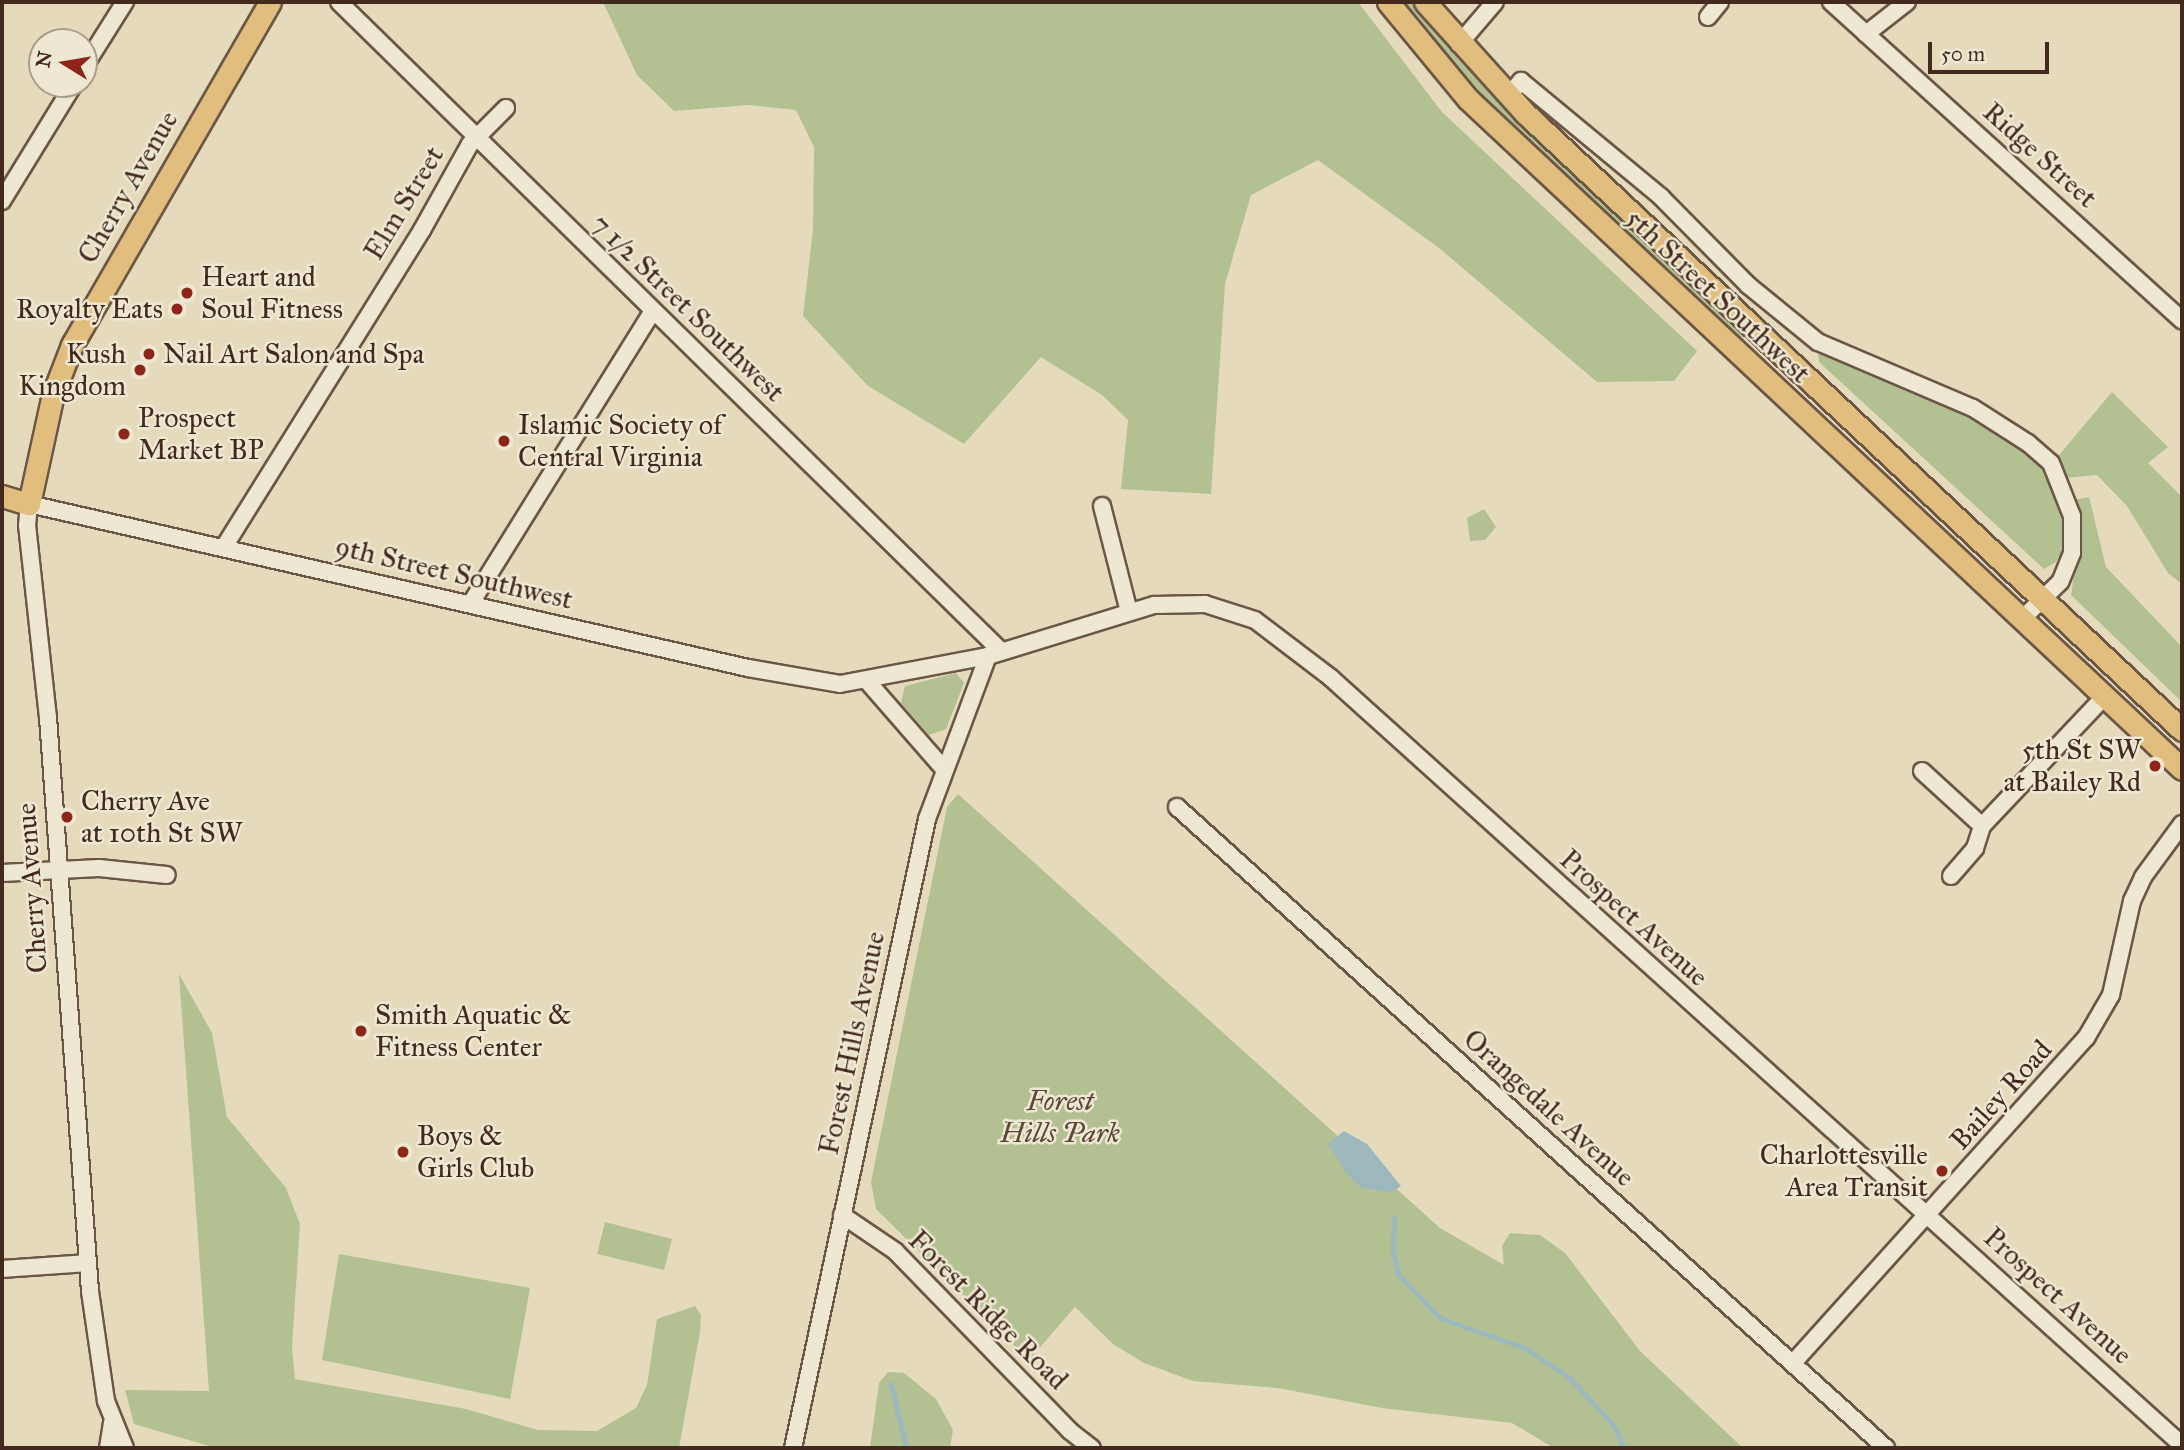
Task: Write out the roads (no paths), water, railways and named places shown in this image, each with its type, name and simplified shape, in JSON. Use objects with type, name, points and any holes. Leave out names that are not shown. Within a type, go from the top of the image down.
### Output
[{"type":"main road","name":"Cherry Avenue","points":[[29,504],[53,394],[72,345],[270,2]]},
{"type":"main road","name":"5th Street Southwest","points":[[1388,2],[1468,99],[2182,769]]},
{"type":"main road","name":"5th Street Southwest","points":[[1425,2],[1459,44],[1508,96],[2182,730]]},
{"type":"main road","points":[[2,496],[29,504]]},
{"type":"street","points":[[98,45],[125,2]]},
{"type":"street","name":"7 1/2 Street Southwest","points":[[339,2],[653,311],[995,654]]},
{"type":"street","points":[[1459,44],[1496,2]]},
{"type":"street","points":[[1708,17],[1720,2]]},
{"type":"street","name":"Ridge Street","points":[[1831,2],[2182,320]]},
{"type":"street","points":[[1866,34],[1907,2]]},
{"type":"street","name":"5th Street Southwest","points":[[1508,96],[1521,81],[1708,241],[1748,285],[1818,342],[1973,408],[2028,443],[2051,463],[2066,498],[2073,531],[2068,568],[2043,600],[2022,619]]},
{"type":"street","points":[[2,201],[65,98]]},
{"type":"street","name":"Elm Street","points":[[224,547],[476,138],[506,108]]},
{"type":"street","name":"5th Street Southwest","points":[[1615,198],[1634,177]]},
{"type":"street","points":[[471,603],[653,311]]},
{"type":"street","points":[[1757,371],[1777,349]]},
{"type":"street","name":"9th Street Southwest","points":[[29,504],[748,668],[841,684],[868,682],[995,654]]},
{"type":"street","name":"Cherry Avenue","points":[[29,504],[27,526],[48,718],[88,1264],[98,1357],[112,1420],[125,1448]]},
{"type":"street","points":[[1102,506],[1129,611]]},
{"type":"street","name":"Prospect Avenue","points":[[995,654],[1154,605],[1206,604],[1231,610],[1278,633],[1928,1214],[2182,1445]]},
{"type":"street","name":"Forest Hills Avenue","points":[[793,1448],[927,819],[944,769],[995,654]]},
{"type":"street","points":[[868,682],[944,769]]},
{"type":"street","points":[[1951,876],[1975,848],[1982,825],[2106,695]]},
{"type":"street","points":[[1922,771],[1982,825]]},
{"type":"street","name":"Orangedale Avenue","points":[[1177,807],[1886,1448]]},
{"type":"street","name":"Bailey Road","points":[[1793,1363],[2099,1020],[2119,970],[2138,889],[2160,849],[2182,824]]},
{"type":"street","points":[[2,873],[59,868],[167,875]]},
{"type":"street","name":"Forest Ridge Road","points":[[842,1215],[895,1251],[1070,1431],[1092,1448]]},
{"type":"street","points":[[2,1269],[88,1264]]},
{"type":"street","points":[[108,1448],[112,1420]]},
{"type":"water","points":[[1344,1131],[1367,1144],[1401,1186],[1391,1192],[1361,1188],[1348,1175],[1328,1144]]},
{"type":"waterway","points":[[1394,1217],[1393,1252],[1398,1274],[1440,1318],[1525,1348],[1570,1378],[1614,1426],[1624,1448]]},
{"type":"waterway","points":[[891,1384],[906,1448]]},
{"type":"place","name":"Heart and Soul Fitness","points":[[187,293]]},
{"type":"place","name":"Royalty Eats","points":[[177,309]]},
{"type":"place","name":"Nail Art Salon and Spa","points":[[149,354]]},
{"type":"place","name":"Kush Kingdom","points":[[140,370]]},
{"type":"place","name":"Prospect Market BP","points":[[124,434]]},
{"type":"place","name":"Islamic Society of Central Virginia","points":[[504,441]]},
{"type":"place","name":"5th St SW at Bailey Rd","points":[[2155,766]]},
{"type":"place","name":"Cherry Ave at 10th St SW","points":[[67,817]]},
{"type":"place","name":"Smith Aquatic & Fitness Center","points":[[361,1031]]},
{"type":"place","name":"Boys & Girls Club","points":[[403,1152]]},
{"type":"place","name":"Charlottesville Area Transit","points":[[1942,1171]]},
{"type":"park label","name":"Forest Hills Park","points":[[1060,1117]]}]
